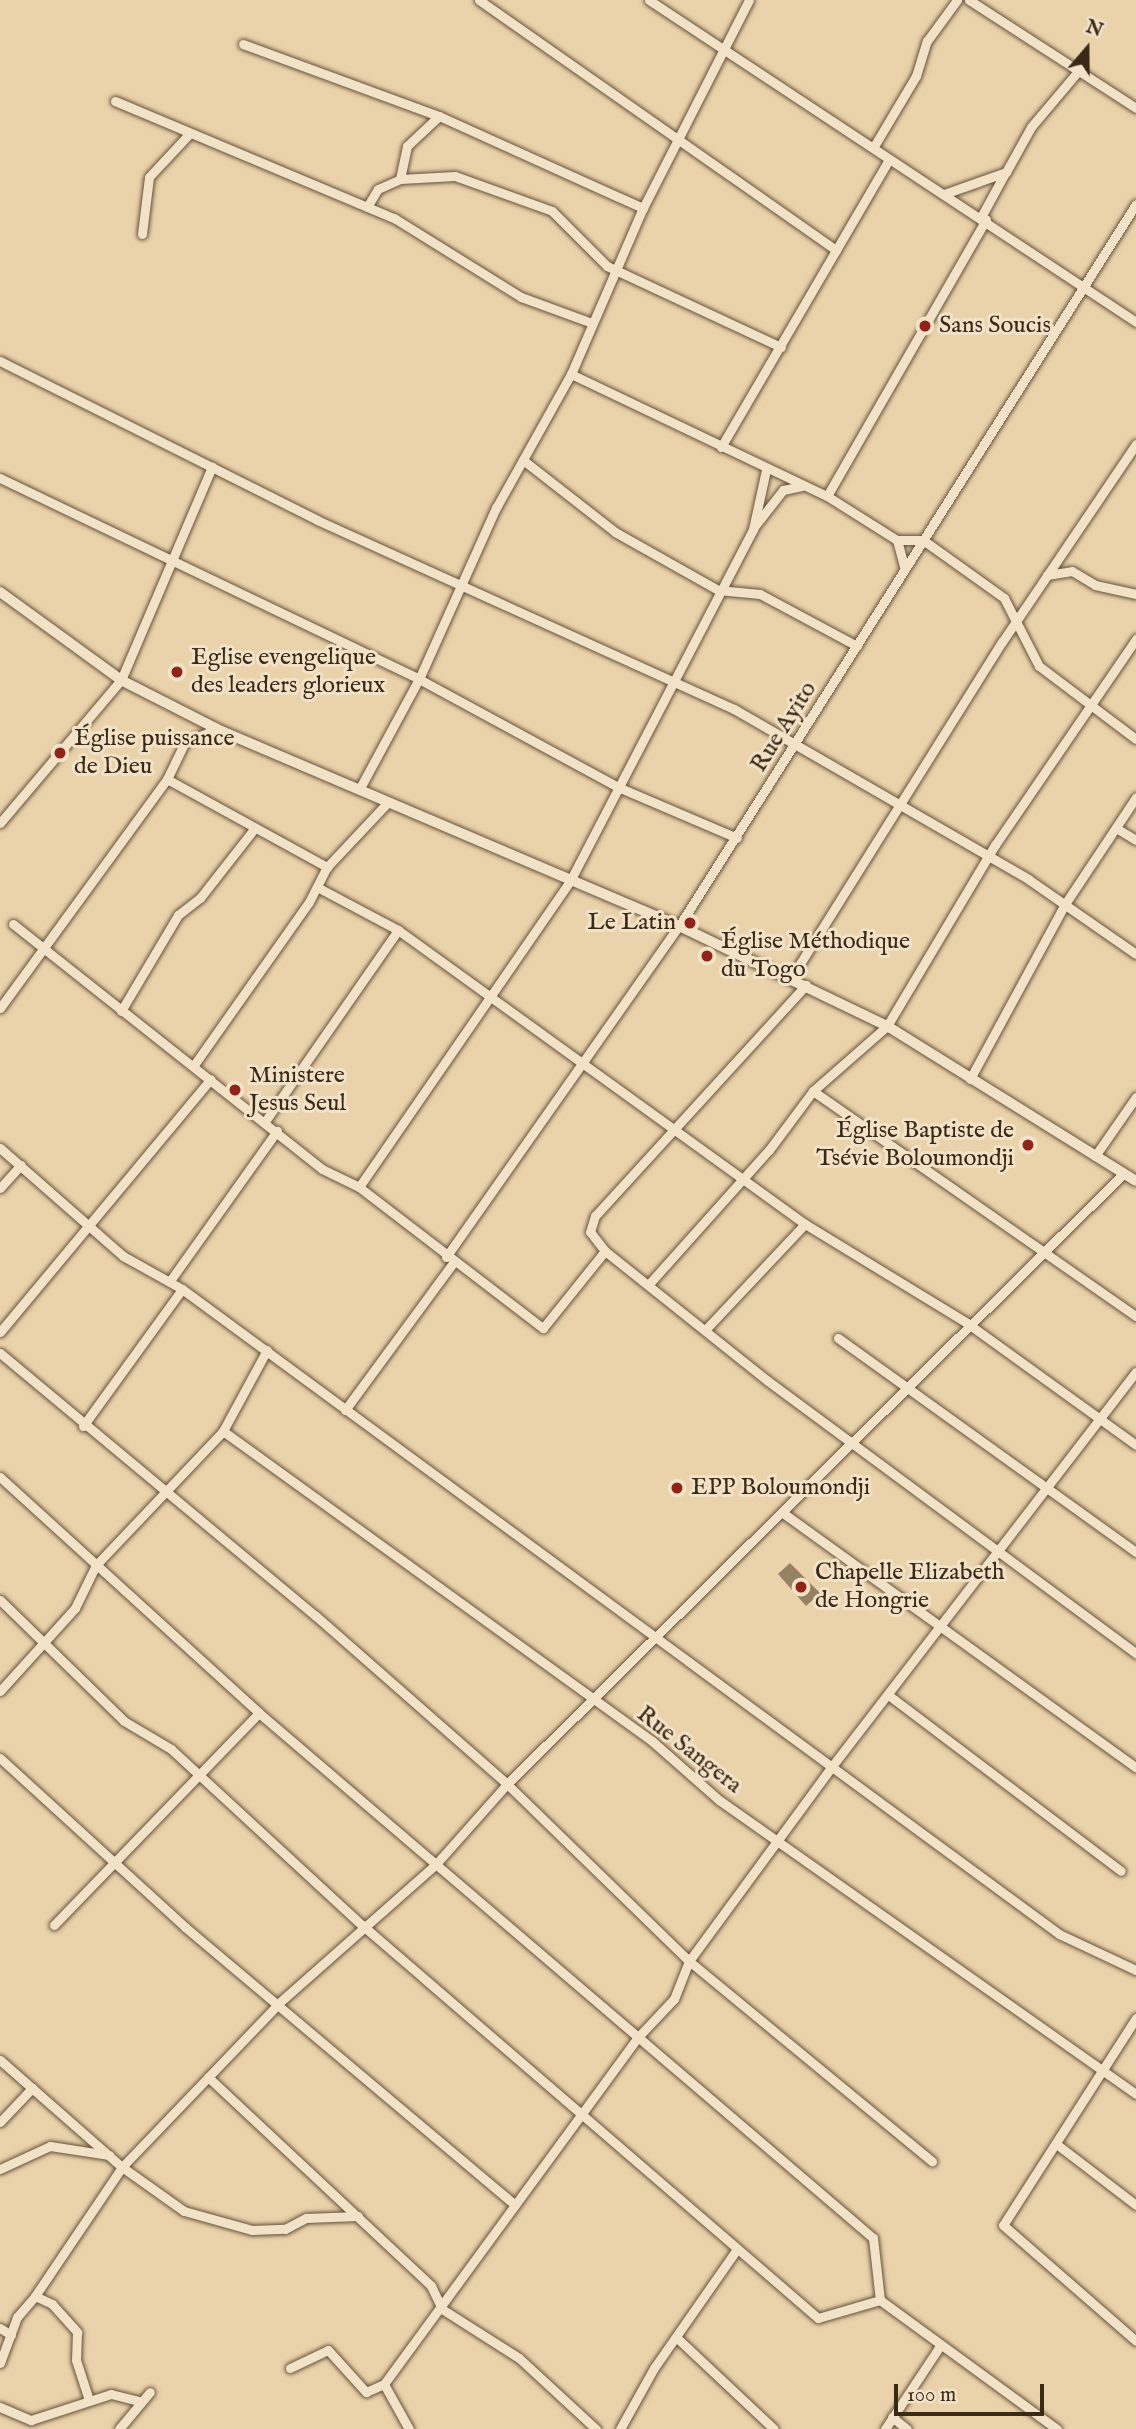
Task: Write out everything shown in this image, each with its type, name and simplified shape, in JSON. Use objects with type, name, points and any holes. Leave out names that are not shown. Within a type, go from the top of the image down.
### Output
[{"type":"street","points":[[479,0],[678,144],[836,250]]},
{"type":"street","points":[[649,0],[983,218],[1136,322]]},
{"type":"street","points":[[360,788],[419,679],[460,582],[570,374],[643,208],[727,53],[749,0]]},
{"type":"street","points":[[873,148],[916,75],[927,41],[957,0]]},
{"type":"street","points":[[969,0],[1021,39],[1080,69],[1136,107]]},
{"type":"street","points":[[243,44],[439,116],[643,208]]},
{"type":"street","points":[[827,496],[1031,127],[1080,69]]},
{"type":"street","points":[[114,101],[367,207],[521,297],[592,323]]},
{"type":"street","points":[[400,179],[407,146],[439,116]]},
{"type":"street","points":[[142,234],[149,177],[190,133]]},
{"type":"street","points":[[721,447],[889,159]]},
{"type":"street","points":[[944,194],[1006,172]]},
{"type":"street","points":[[367,207],[378,189],[400,179],[455,176],[490,185],[565,219],[594,256],[780,347]]},
{"type":"street","name":"Rue Ayito","points":[[345,1410],[737,838],[1136,204]]},
{"type":"street","points":[[0,361],[212,467],[676,681],[797,743],[988,855],[1136,954]]},
{"type":"street","points":[[570,374],[766,470],[827,496],[897,540],[923,540],[1004,598],[1014,623],[1039,666],[1090,707],[1136,738]]},
{"type":"street","points":[[791,978],[1014,623],[1136,444]]},
{"type":"street","points":[[523,460],[615,532],[718,590],[760,594],[857,646]]},
{"type":"street","points":[[2,817],[121,680],[174,562],[212,467]]},
{"type":"street","points":[[753,529],[766,470]]},
{"type":"street","points":[[0,478],[419,679],[620,788],[737,838]]},
{"type":"street","points":[[359,1187],[570,881],[676,681],[718,590],[753,529],[783,491],[804,486]]},
{"type":"street","points":[[897,540],[905,569]]},
{"type":"street","points":[[1047,575],[1072,571],[1095,585],[1136,594]]},
{"type":"street","points":[[0,592],[121,680],[217,729],[679,926],[887,1026],[1136,1181]]},
{"type":"street","points":[[649,1284],[813,1091],[887,1026],[988,855],[1136,639]]},
{"type":"street","points":[[0,1008],[47,951],[167,779],[185,742],[217,729]]},
{"type":"street","points":[[167,779],[327,867]]},
{"type":"street","points":[[970,1079],[1065,904],[1136,797]]},
{"type":"street","points":[[194,1065],[317,887],[327,867],[388,802]]},
{"type":"street","points":[[1116,828],[1136,840]]},
{"type":"street","points":[[121,1010],[178,915],[200,898],[254,829]]},
{"type":"street","points":[[317,887],[398,930],[675,1125],[805,1224],[967,1323],[1136,1445]]},
{"type":"street","points":[[13,924],[266,1120],[322,1170],[359,1187],[449,1260],[543,1328],[605,1251]]},
{"type":"street","points":[[266,1120],[398,930]]},
{"type":"street","points":[[806,985],[675,1125],[589,1225],[605,1251],[1136,1653]]},
{"type":"street","points":[[0,1332],[211,1079]]},
{"type":"street","points":[[813,1091],[1136,1316]]},
{"type":"street","points":[[1095,1156],[1136,1097]]},
{"type":"street","points":[[172,1278],[277,1131]]},
{"type":"street","points":[[0,1148],[91,1223],[123,1256],[172,1278],[182,1289],[345,1410],[659,1635],[764,1721],[833,1765],[1059,1934],[1136,1969]]},
{"type":"street","points":[[0,1188],[21,1165]]},
{"type":"street","points":[[0,2363],[11,2335],[35,2296],[122,2167],[279,2003],[362,1925],[436,1864],[507,1784],[855,1441],[1040,1250],[1124,1173]]},
{"type":"street","points":[[706,1329],[805,1224]]},
{"type":"street","points":[[83,1426],[182,1289]]},
{"type":"street","points":[[838,1338],[1136,1552]]},
{"type":"street","points":[[0,1691],[75,1608],[96,1565],[223,1431],[267,1350]]},
{"type":"street","points":[[0,1353],[507,1784],[690,1961],[932,2161]]},
{"type":"street","points":[[290,2368],[328,2350],[366,2392],[384,2384],[583,2117],[639,2036],[674,1999],[690,1961],[833,1765],[891,1696],[1046,1485],[1136,1372]]},
{"type":"street","name":"Rue Sangera","points":[[223,1431],[780,1840],[1136,2094]]},
{"type":"street","points":[[0,1477],[259,1713],[873,2238],[880,2300],[1056,2429]]},
{"type":"street","points":[[783,1513],[943,1623],[1136,1768]]},
{"type":"street","points":[[0,1600],[42,1645],[124,1721],[197,1773],[362,1925],[817,2318],[880,2300]]},
{"type":"street","points":[[891,1696],[1121,1871]]},
{"type":"street","points":[[54,1925],[197,1773],[259,1713]]},
{"type":"street","points":[[0,1758],[115,1859],[185,1927],[279,2003],[515,2205]]},
{"type":"street","points":[[1136,2018],[1103,2068],[1059,2147],[1003,2225],[1136,2341]]},
{"type":"street","points":[[0,2060],[122,2167],[184,2211],[252,2230],[285,2230],[306,2218],[359,2217]]},
{"type":"street","points":[[208,2077],[432,2286],[442,2309],[519,2358],[584,2426],[596,2429]]},
{"type":"street","points":[[0,2122],[32,2088]]},
{"type":"street","points":[[0,2169],[50,2146],[109,2155]]},
{"type":"street","points":[[1059,2147],[1136,2205]]},
{"type":"street","points":[[620,2429],[676,2337],[737,2249]]},
{"type":"street","points":[[35,2296],[52,2304],[77,2332],[76,2360],[88,2398]]},
{"type":"street","points":[[0,2328],[11,2335]]},
{"type":"street","points":[[676,2337],[774,2429]]},
{"type":"street","points":[[885,2429],[940,2346]]},
{"type":"street","points":[[384,2384],[409,2429]]},
{"type":"street","points":[[119,2429],[150,2392]]},
{"type":"street","points":[[0,2407],[31,2420],[88,2398],[111,2394],[139,2402]]},
{"type":"street","points":[[892,2417],[908,2429]]},
{"type":"building","name":"Chapelle Elizabeth de Hongrie","points":[[790,1563],[820,1593],[806,1606],[778,1574]]},
{"type":"place","name":"Sans Soucis","points":[[925,326]]},
{"type":"place","name":"Eglise evengelique des leaders glorieux","points":[[177,672]]},
{"type":"place","name":"Église puissance de Dieu","points":[[60,753]]},
{"type":"place","name":"Le Latin","points":[[690,923]]},
{"type":"place","name":"Église Méthodique du Togo","points":[[707,956]]},
{"type":"place","name":"Ministere Jesus Seul","points":[[235,1090]]},
{"type":"place","name":"Église Baptiste de Tsévie Boloumondji","points":[[1028,1145]]},
{"type":"place","name":"EPP Boloumondji","points":[[677,1488]]},
{"type":"place","name":"Chapelle Elizabeth de Hongrie","points":[[801,1587]]}]
